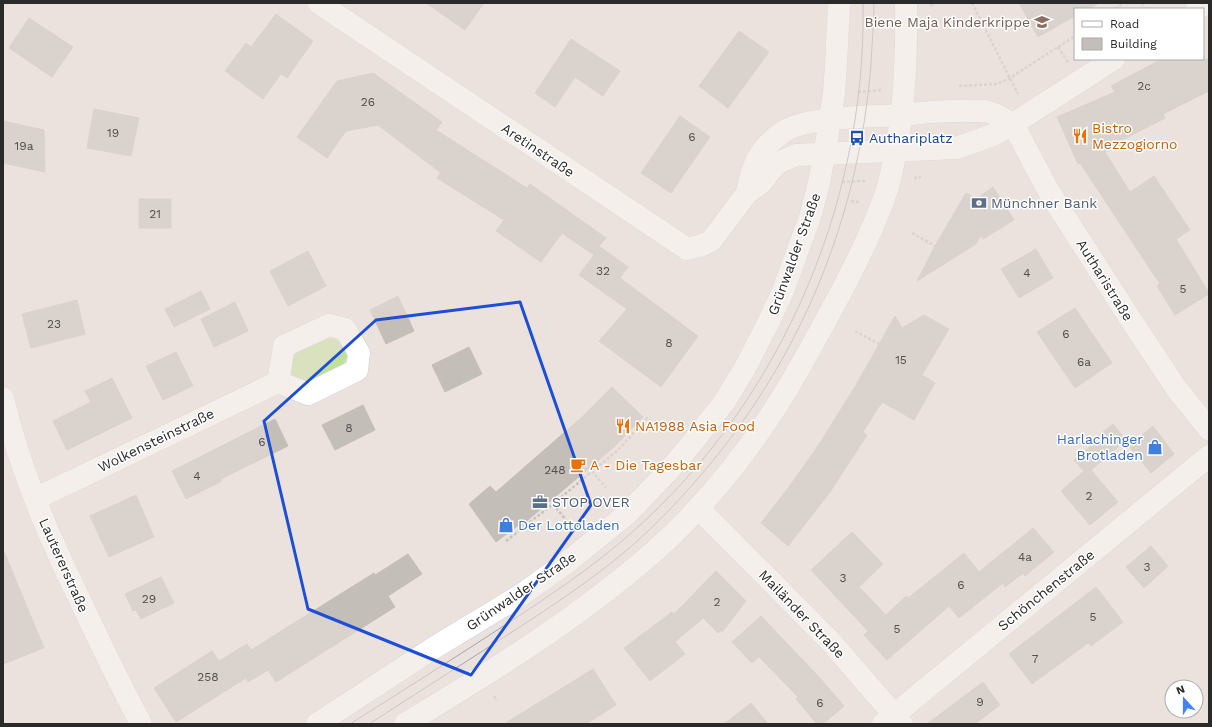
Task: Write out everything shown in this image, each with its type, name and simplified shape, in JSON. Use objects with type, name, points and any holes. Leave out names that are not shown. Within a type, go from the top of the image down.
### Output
[{"type":"street","name":"Aretinstraße","points":[[319,3],[687,249],[700,246],[711,241],[747,193]]},
{"type":"street","name":"Grünwalder Straße","points":[[316,724],[432,649],[515,598],[586,548],[627,514],[670,469],[725,401],[745,368],[769,322],[783,291],[810,217],[819,183],[834,93],[839,3]]},
{"type":"street","points":[[405,724],[483,677],[541,638],[595,600],[658,548],[698,508],[738,461],[766,423],[791,383],[839,297],[866,241],[890,180],[900,134],[905,89],[907,30],[906,3]]},
{"type":"street","points":[[747,193],[762,182],[778,163],[796,154],[956,148],[993,135],[1021,119],[1112,60]]},
{"type":"street","points":[[747,193],[751,174],[758,157],[770,142],[784,131],[802,124],[830,120],[957,110],[985,111],[998,116],[1021,119]]},
{"type":"street","name":"Autharistraße","points":[[1021,119],[1050,192],[1176,388],[1209,429]]},
{"type":"street","name":"Wolkensteinstraße","points":[[35,499],[278,382]]},
{"type":"street","name":"Lautererstraße","points":[[3,398],[9,426],[35,499],[60,559],[106,656],[141,724]]},
{"type":"street","name":"Schönchenstraße","points":[[893,721],[1209,456]]},
{"type":"street","name":"Mailänder Straße","points":[[698,508],[831,642],[893,721]]},
{"type":"path","points":[[927,5],[933,5],[935,3]]},
{"type":"path","points":[[972,3],[1010,78],[1021,119]]},
{"type":"path","points":[[953,86],[997,84],[1010,78],[1074,37]]},
{"type":"path","points":[[834,93],[905,89]]},
{"type":"path","points":[[819,183],[921,177]]},
{"type":"path","points":[[912,233],[935,246]]},
{"type":"path","points":[[855,331],[879,344]]},
{"type":"path","points":[[506,541],[618,450],[647,418],[662,432]]},
{"type":"path","points":[[592,471],[606,488]]},
{"type":"path","points":[[553,504],[566,520]]},
{"type":"highlighted area","points":[[520,302],[591,505],[471,675],[308,609],[264,421],[376,320]]},
{"type":"green space","points":[[327,339],[335,339],[340,342],[348,355],[344,364],[304,383],[292,377],[290,372],[292,357],[295,354]]},
{"type":"building","points":[[426,3],[484,3],[465,30]]},
{"type":"building","points":[[1019,3],[1099,3],[1090,8],[1074,8],[1074,17],[1038,37]]},
{"type":"building","points":[[276,14],[313,41],[287,78],[281,74],[263,99],[225,71],[246,43],[251,47]]},
{"type":"building","points":[[29,18],[73,47],[52,77],[9,48]]},
{"type":"building","points":[[739,31],[769,52],[728,108],[699,86]]},
{"type":"building","points":[[571,39],[620,71],[603,96],[575,77],[555,107],[535,93]]},
{"type":"building","points":[[1209,59],[1209,91],[1163,114],[1165,118],[1114,144],[1116,148],[1105,152],[1130,192],[1154,176],[1190,230],[1176,239],[1209,294],[1175,315],[1157,286],[1160,284],[1080,163],[1078,164],[1057,117],[1115,92],[1111,86],[1160,60]]},
{"type":"building","points":[[373,73],[442,122],[436,130],[527,188],[530,184],[606,238],[599,246],[628,267],[620,278],[698,336],[661,387],[599,341],[627,309],[579,275],[594,255],[562,233],[541,262],[496,231],[504,220],[437,178],[441,173],[378,125],[346,131],[327,158],[297,137],[337,81]]},
{"type":"building","points":[[94,109],[139,118],[131,156],[87,148]]},
{"type":"building","points":[[680,116],[710,137],[671,193],[641,173]]},
{"type":"building","points":[[3,121],[44,130],[45,172],[3,163]]},
{"type":"building","points":[[993,187],[1014,220],[983,239],[981,235],[976,244],[917,281],[935,246],[966,193],[976,199]]},
{"type":"building","points":[[139,199],[171,199],[171,228],[139,228]]},
{"type":"building","points":[[1036,249],[1053,278],[1019,298],[1001,269]]},
{"type":"building","points":[[308,251],[326,286],[288,306],[270,271]]},
{"type":"building","points":[[201,291],[210,309],[174,327],[165,309]]},
{"type":"building","points":[[398,296],[414,331],[386,344],[370,310]]},
{"type":"building","points":[[77,300],[85,334],[31,348],[22,314]]},
{"type":"building","points":[[235,302],[248,331],[214,347],[201,319]]},
{"type":"building","points":[[1075,308],[1112,363],[1075,388],[1037,332]]},
{"type":"building","points":[[924,315],[949,329],[922,375],[935,383],[914,420],[882,402],[863,432],[867,435],[830,492],[788,546],[761,523],[818,446],[856,385],[895,316],[902,328]]},
{"type":"building","points":[[469,347],[482,374],[445,392],[432,365]]},
{"type":"building","points":[[176,352],[193,386],[163,400],[146,366]]},
{"type":"building","points":[[112,378],[132,418],[67,450],[53,421],[91,402],[85,391]]},
{"type":"building","points":[[612,387],[643,417],[614,447],[522,525],[520,524],[496,542],[469,504],[490,486],[496,492],[582,417]]},
{"type":"building","points":[[363,405],[375,430],[335,450],[322,425]]},
{"type":"building","points":[[275,419],[288,446],[221,479],[222,481],[186,499],[172,471]]},
{"type":"building","points":[[1113,424],[1126,440],[1091,470],[1118,502],[1090,525],[1061,491],[1084,471],[1074,460],[1100,438],[1098,436]]},
{"type":"building","points":[[1153,426],[1174,454],[1151,473],[1129,446]]},
{"type":"building","points":[[136,495],[154,537],[109,557],[90,516]]},
{"type":"building","points":[[1033,528],[1054,552],[1025,576],[1023,573],[1005,587],[1003,583],[959,618],[949,606],[887,660],[864,635],[868,631],[811,570],[852,532],[883,564],[859,587],[886,615],[906,596],[908,598],[964,553],[979,572]]},
{"type":"building","points":[[1151,546],[1168,566],[1144,588],[1126,567]]},
{"type":"building","points":[[3,549],[44,648],[3,664]]},
{"type":"building","points":[[408,554],[422,574],[388,596],[395,607],[276,682],[268,670],[248,682],[246,678],[176,722],[154,688],[212,651],[219,661],[247,644],[251,650],[374,573],[375,575]]},
{"type":"building","points":[[716,571],[746,601],[722,632],[721,630],[718,633],[703,618],[675,642],[685,654],[650,681],[624,648],[672,612],[674,614]]},
{"type":"building","points":[[161,577],[174,603],[141,619],[136,610],[133,611],[125,594]]},
{"type":"building","points":[[1096,587],[1123,622],[1091,646],[1088,643],[1032,684],[1009,654]]},
{"type":"building","points":[[761,616],[820,678],[844,706],[823,724],[817,724],[796,699],[798,697],[759,657],[752,663],[732,642]]},
{"type":"building","points":[[593,669],[616,705],[586,724],[504,724]]},
{"type":"building","points":[[983,682],[1000,705],[975,724],[927,724]]},
{"type":"building","points":[[751,703],[768,724],[724,724]]},
{"type":"tram line","points":[[350,724],[519,616],[603,557],[672,493],[722,435],[765,371],[801,302],[829,230],[848,156],[860,80],[863,3]]},
{"type":"tram line","points":[[369,724],[543,612],[606,567],[652,527],[672,507],[700,476],[736,431],[768,384],[795,335],[819,284],[838,231],[853,176],[864,121],[871,64],[874,3]]},
{"type":"place","name":"Biene Maja Kinderkrippe","points":[[1042,22]]},
{"type":"place","name":"Bistro Mezzogiorno","points":[[1080,136]]},
{"type":"place","name":"Authariplatz","points":[[857,138]]},
{"type":"place","name":"Münchner Bank","points":[[979,203]]},
{"type":"place","name":"NA1988 Asia Food","points":[[623,426]]},
{"type":"place","name":"Harlachinger Brotladen","points":[[1155,447]]},
{"type":"place","name":"A - Die Tagesbar","points":[[578,465]]},
{"type":"place","name":"STOP OVER","points":[[540,502]]},
{"type":"place","name":"Der Lottoladen","points":[[506,525]]}]
